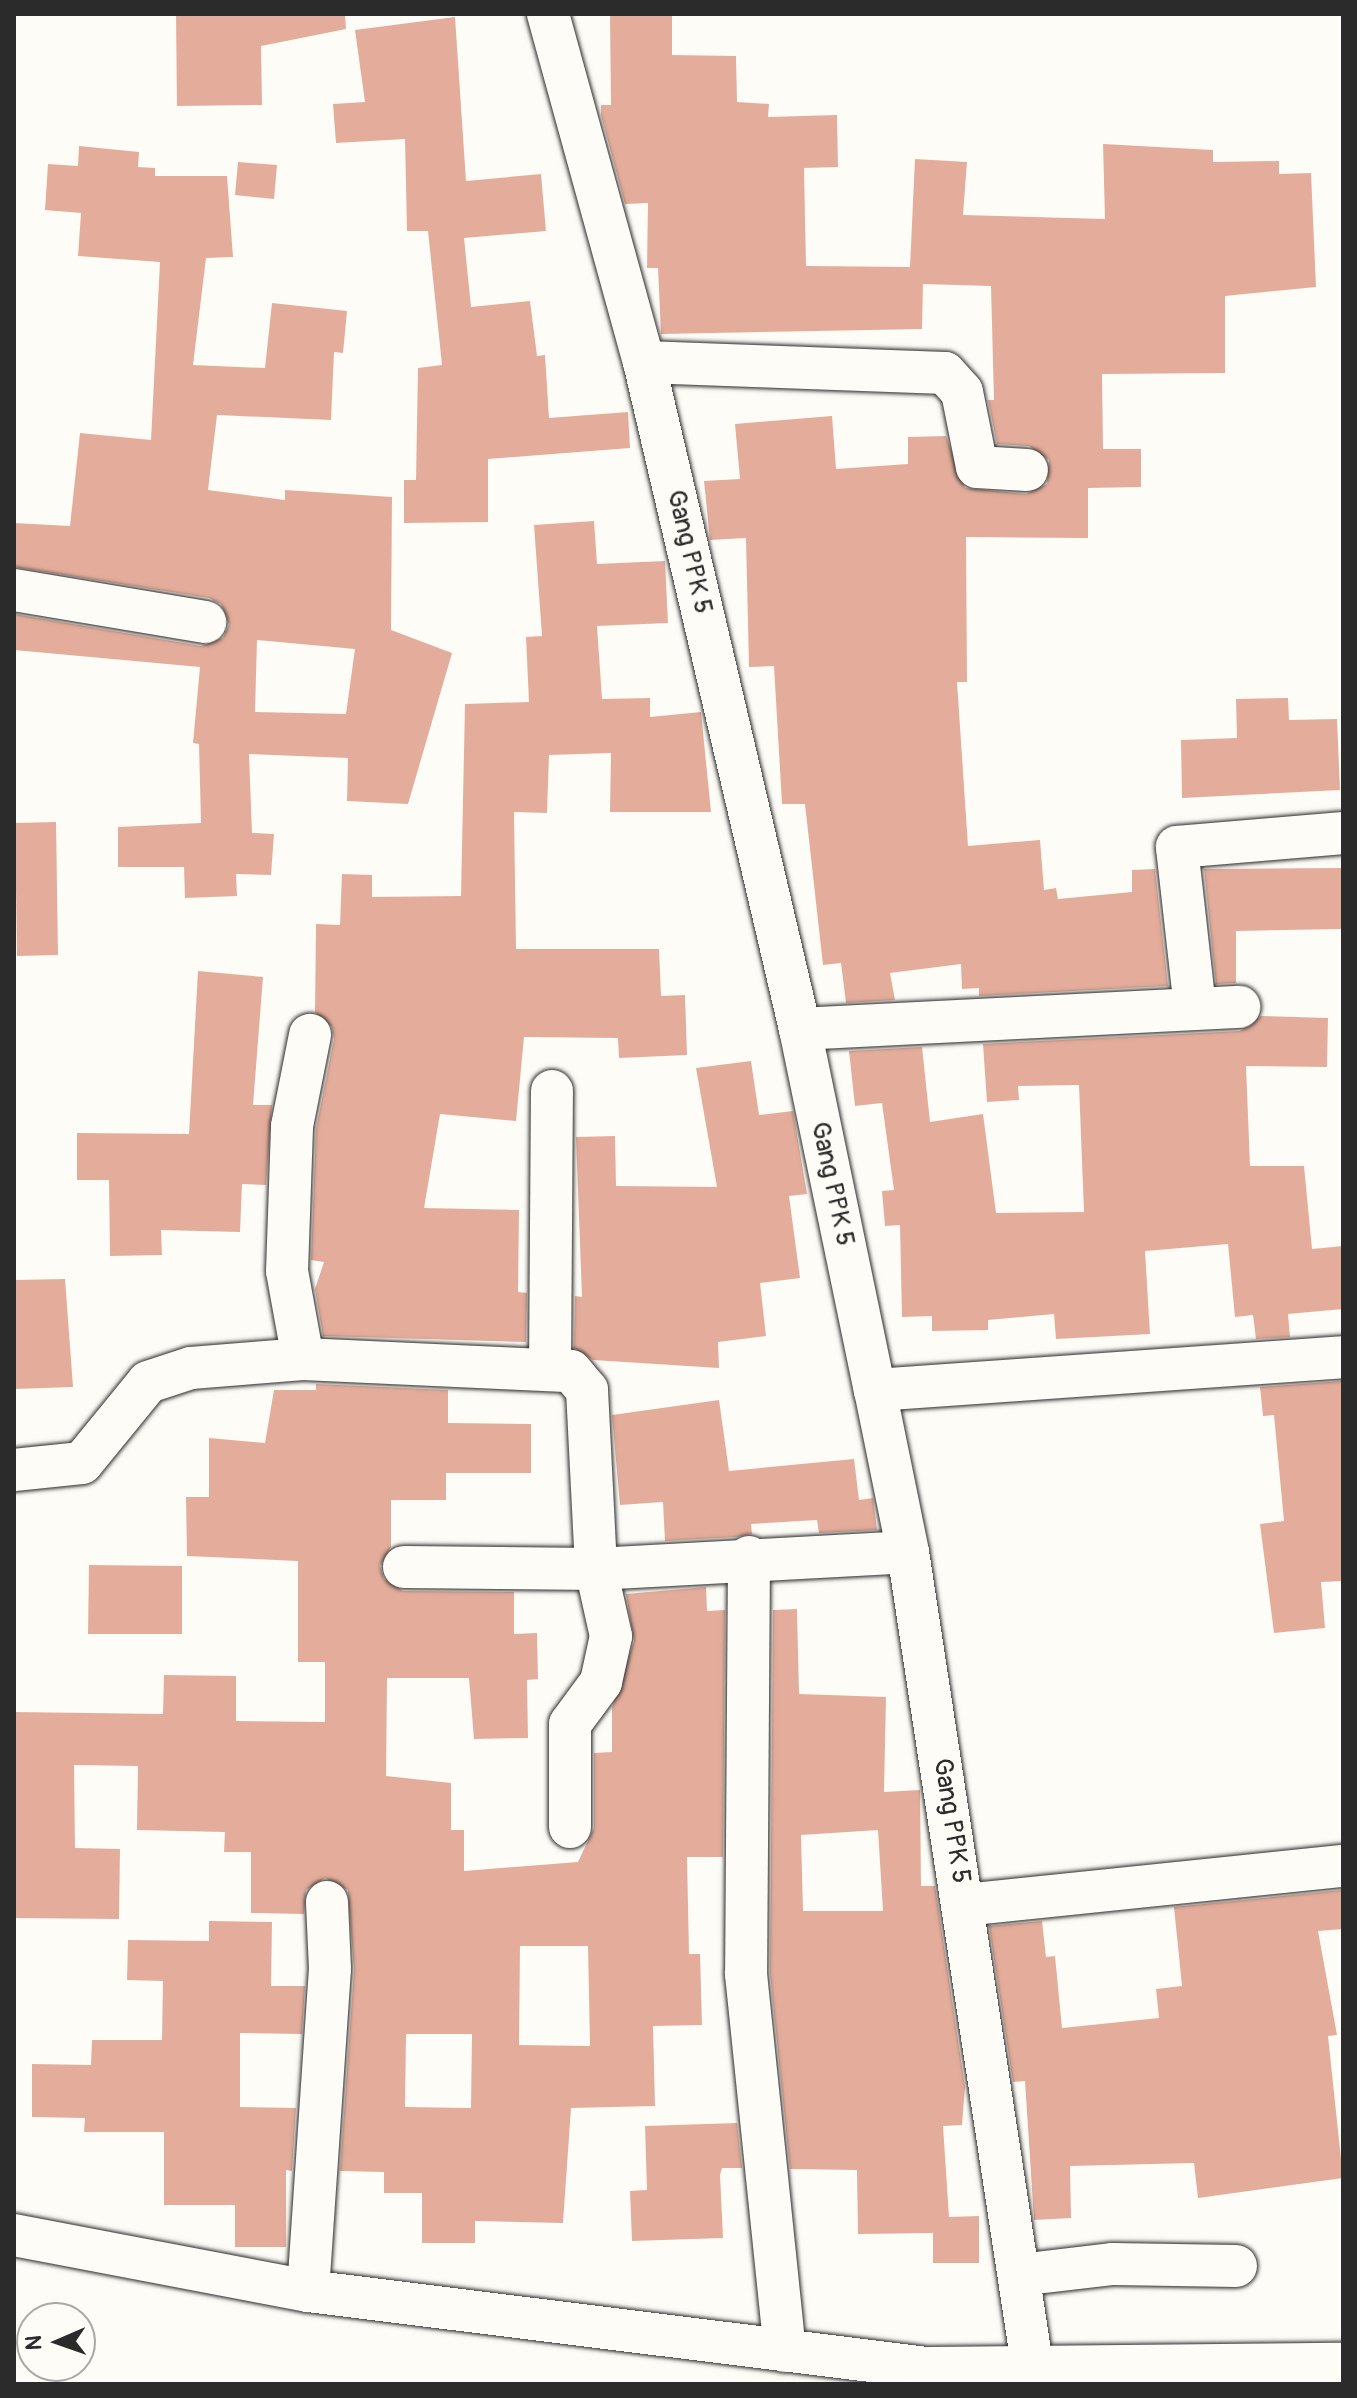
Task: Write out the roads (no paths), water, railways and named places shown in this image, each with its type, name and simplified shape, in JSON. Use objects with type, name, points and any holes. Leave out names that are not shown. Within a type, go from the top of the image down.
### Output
[{"type":"street","name":"Gang PPK 5","points":[[548,14],[644,362],[800,1029],[875,1390],[908,1552],[1033,2371]]},
{"type":"street","points":[[644,362],[945,373],[962,392],[977,467],[1027,470]]},
{"type":"street","points":[[14,590],[205,622]]},
{"type":"street","points":[[1195,1008],[1177,847],[1343,833]]},
{"type":"street","points":[[800,1029],[1239,1007]]},
{"type":"street","points":[[303,1359],[287,1271],[292,1126],[310,1035]]},
{"type":"street","points":[[550,1369],[552,1091]]},
{"type":"street","points":[[875,1390],[1343,1357]]},
{"type":"street","points":[[14,1470],[82,1463],[148,1382],[191,1368],[303,1359],[550,1369],[581,1377],[587,1390],[596,1569],[611,1636],[601,1682],[570,1724],[570,1827]]},
{"type":"street","points":[[404,1567],[596,1569],[749,1557],[908,1552]]},
{"type":"street","points":[[749,1557],[746,1974],[785,2351]]},
{"type":"street","points":[[964,1905],[1343,1866]]},
{"type":"street","points":[[308,2291],[330,1969],[327,1902]]},
{"type":"street","points":[[14,2235],[129,2251],[308,2291],[785,2351],[1033,2371],[1343,2364]]},
{"type":"street","points":[[1019,2275],[1113,2264],[1236,2266]]}]
